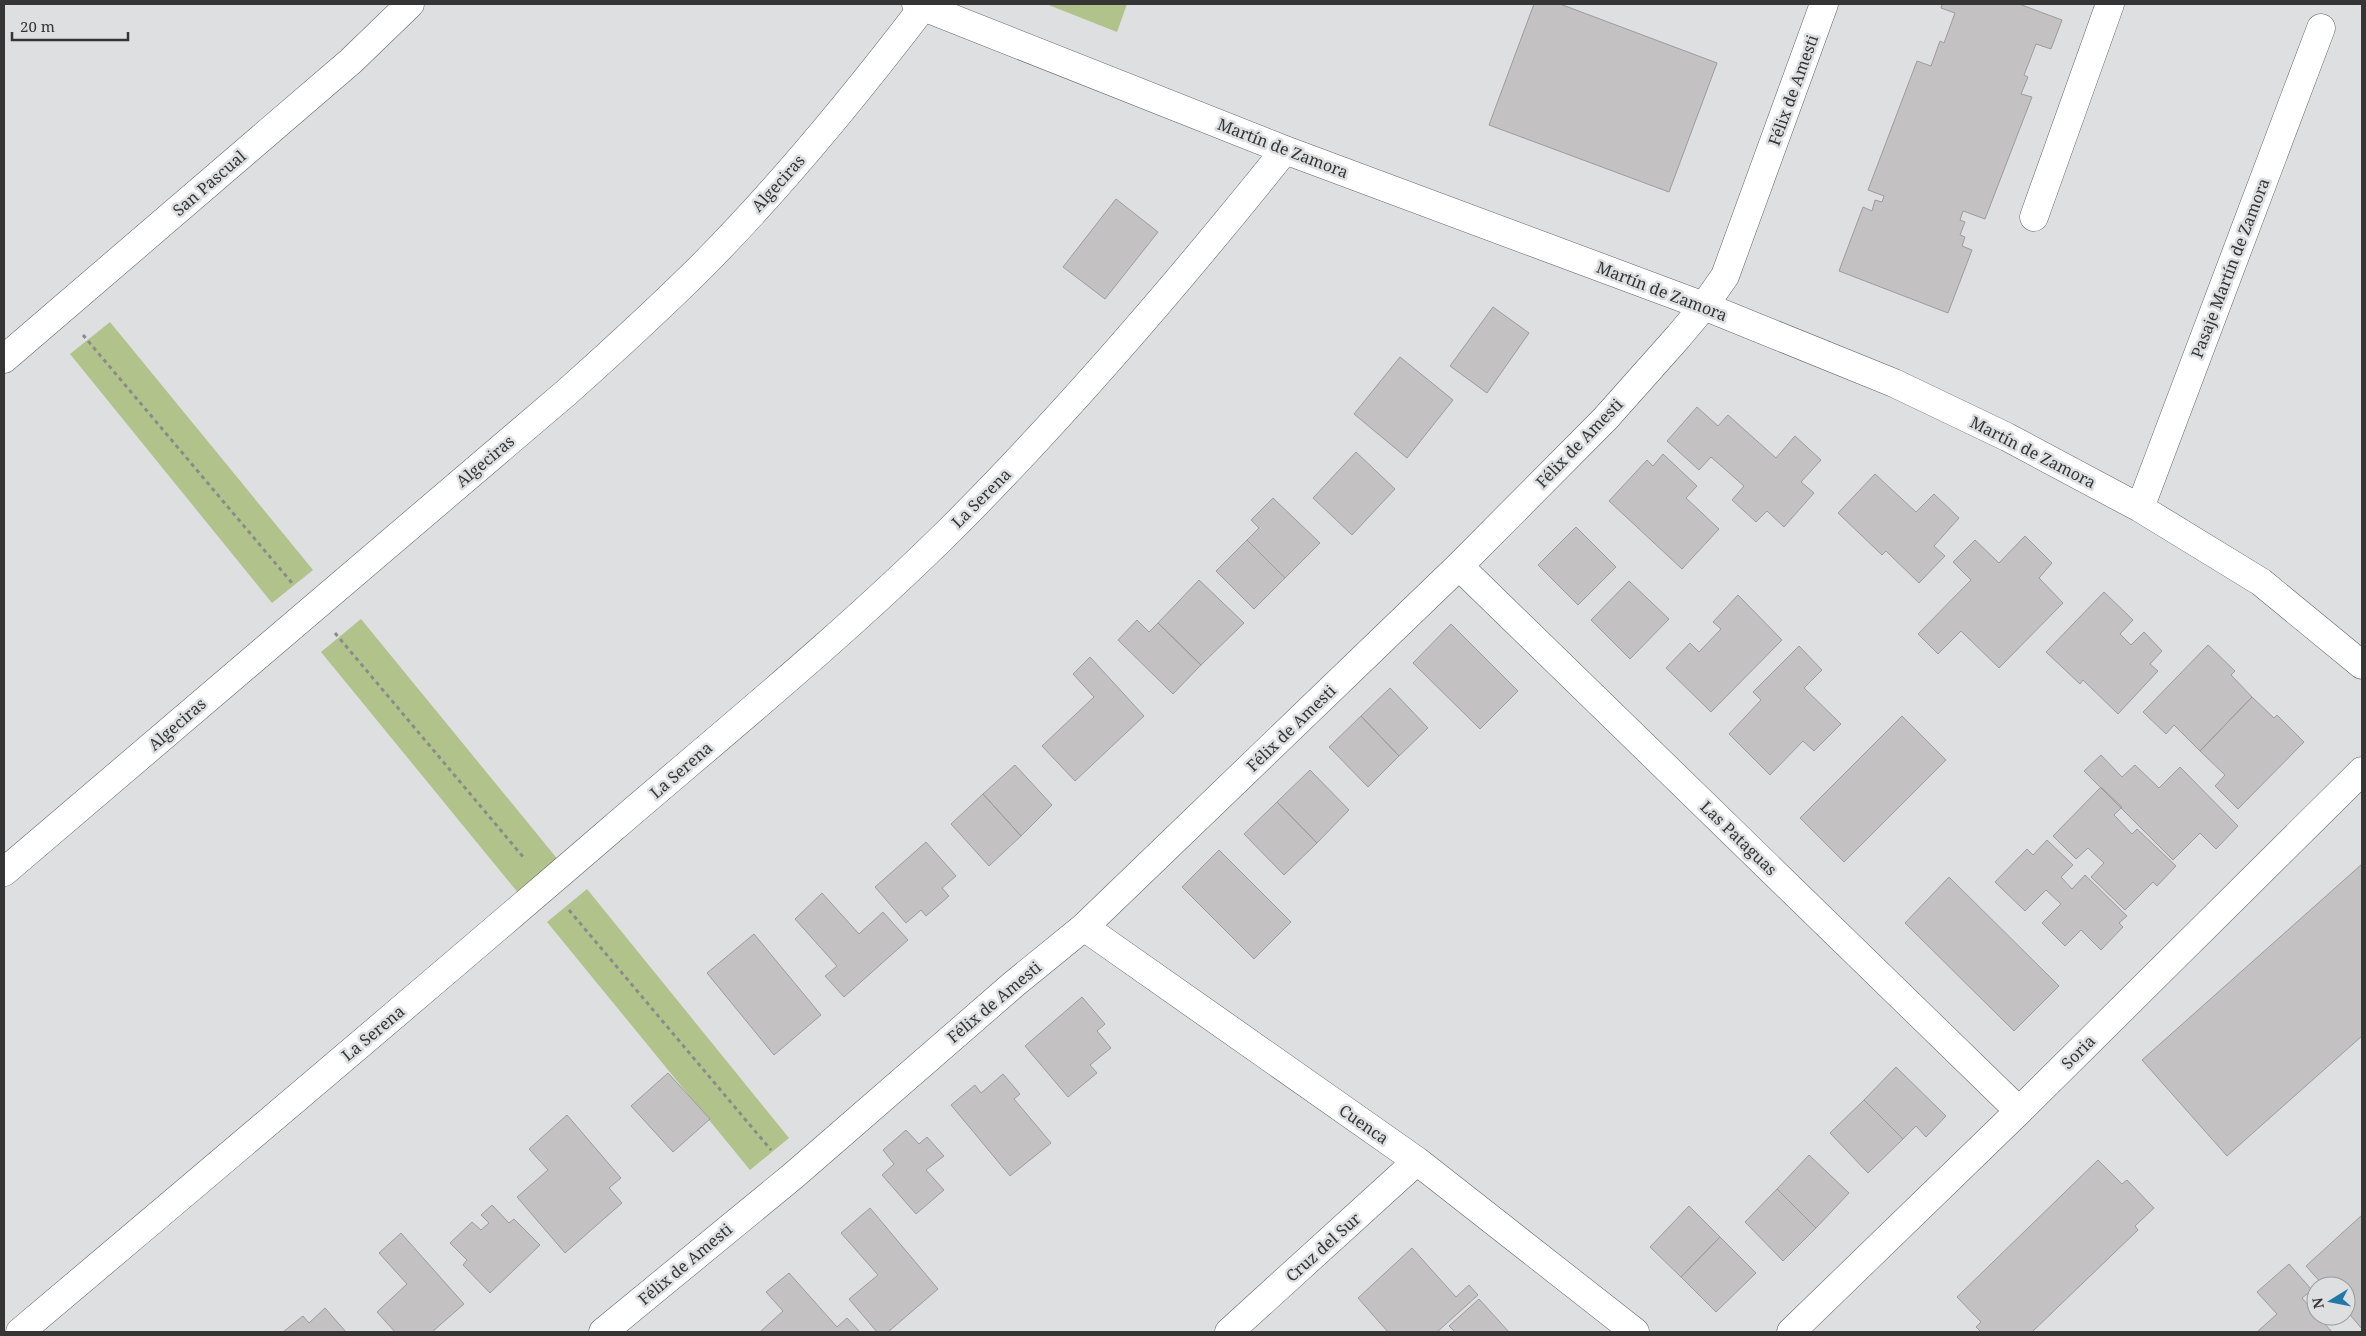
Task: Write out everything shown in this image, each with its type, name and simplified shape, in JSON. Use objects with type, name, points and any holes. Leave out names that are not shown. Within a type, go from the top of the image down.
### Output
[{"type":"street","name":"San Pascual","points":[[4,359],[351,61],[410,4]]},
{"type":"street","name":"Félix de Amesti","points":[[603,1332],[792,1176],[1014,984],[1084,927],[1460,566],[1605,419],[1704,306],[1725,276],[1824,4]]},
{"type":"street","points":[[2034,217],[2110,4]]},
{"type":"street","name":"Martín de Zamora","points":[[919,5],[1285,150],[1704,306],[1894,383],[2007,437],[2140,508],[2261,582],[2362,665]]},
{"type":"street","name":"Algeciras","points":[[4,872],[567,392],[705,262],[771,193],[824,132],[919,5]]},
{"type":"street","name":"Pasaje Martín de Zamora","points":[[2140,508],[2321,28]]},
{"type":"street","name":"La Serena","points":[[20,1332],[547,885],[873,604],[1012,466],[1107,364],[1158,306],[1285,150]]},
{"type":"street","name":"Las Pataguas","points":[[1460,566],[2019,1111]]},
{"type":"street","name":"Soria","points":[[1791,1332],[2019,1111],[2362,770]]},
{"type":"street","name":"Cuenca","points":[[1084,927],[1417,1161],[1635,1332]]},
{"type":"street","name":"Cruz del Sur","points":[[1229,1332],[1417,1161]]},
{"type":"path","points":[[62,310],[792,1176]]},
{"type":"green space","points":[[1046,4],[1127,4],[1117,32]]},
{"type":"green space","points":[[110,322],[313,570],[272,603],[70,354]]},
{"type":"green space","points":[[361,619],[564,867],[524,900],[321,652]]},
{"type":"green space","points":[[587,889],[789,1138],[750,1170],[547,922]]},
{"type":"building","points":[[1534,4],[1560,4],[1717,63],[1669,192],[1489,125]]},
{"type":"building","points":[[1942,4],[2019,4],[2062,20],[2051,49],[2036,44],[2024,75],[2028,77],[2021,94],[2032,97],[1985,219],[1963,211],[1960,220],[1965,222],[1960,235],[1965,237],[1962,246],[1972,250],[1948,313],[1839,271],[1863,207],[1872,211],[1875,200],[1882,202],[1884,196],[1868,190],[1917,61],[1931,66],[1940,41],[1944,43],[1955,13],[1941,8]]},
{"type":"building","points":[[1116,199],[1158,232],[1105,299],[1063,267]]},
{"type":"building","points":[[1493,307],[1529,333],[1487,393],[1450,366]]},
{"type":"building","points":[[1400,357],[1453,400],[1407,458],[1354,414]]},
{"type":"building","points":[[1697,407],[1718,426],[1728,415],[1776,458],[1795,436],[1821,460],[1801,482],[1814,493],[1784,527],[1767,511],[1756,522],[1732,500],[1744,486],[1711,457],[1699,470],[1667,441]]},
{"type":"building","points":[[1356,452],[1395,489],[1352,535],[1313,498]]},
{"type":"building","points":[[1663,454],[1697,486],[1686,498],[1719,529],[1682,569],[1609,501],[1647,460],[1653,466]]},
{"type":"building","points":[[1875,474],[1916,512],[1934,494],[1959,518],[1934,546],[1945,556],[1919,583],[1886,551],[1882,555],[1838,513]]},
{"type":"building","points":[[1273,498],[1320,543],[1285,578],[1247,540],[1259,528],[1251,520]]},
{"type":"building","points":[[1576,527],[1616,567],[1578,605],[1538,565]]},
{"type":"building","points":[[2025,536],[2052,563],[2039,578],[2063,603],[1999,668],[1961,631],[1938,654],[1918,634],[1971,580],[1953,562],[1975,540],[1999,563]]},
{"type":"building","points":[[1247,540],[1285,578],[1254,609],[1216,571]]},
{"type":"building","points":[[1199,580],[1244,623],[1201,665],[1158,623]]},
{"type":"building","points":[[1629,581],[1669,619],[1630,659],[1591,620]]},
{"type":"building","points":[[2104,592],[2133,620],[2120,634],[2131,645],[2144,632],[2162,651],[2150,664],[2158,671],[2118,714],[2083,680],[2080,684],[2046,652]]},
{"type":"building","points":[[1738,595],[1782,640],[1711,712],[1666,668],[1690,643],[1699,652],[1721,629],[1713,622]]},
{"type":"building","points":[[1137,620],[1149,632],[1158,623],[1201,665],[1173,694],[1118,640]]},
{"type":"building","points":[[1451,624],[1518,691],[1480,729],[1413,663]]},
{"type":"building","points":[[2208,645],[2235,671],[2231,675],[2252,697],[2200,751],[2174,725],[2166,734],[2143,712]]},
{"type":"building","points":[[1799,646],[1822,670],[1804,688],[1841,724],[1814,751],[1803,741],[1770,775],[1729,734],[1761,700],[1753,692]]},
{"type":"building","points":[[1090,657],[1144,716],[1075,781],[1042,746],[1094,697],[1073,674]]},
{"type":"building","points":[[1390,688],[1428,728],[1399,756],[1361,716]]},
{"type":"building","points":[[2252,697],[2274,718],[2277,715],[2304,742],[2238,809],[2215,786],[2225,775],[2200,751]]},
{"type":"building","points":[[1361,716],[1399,756],[1368,787],[1329,747]]},
{"type":"building","points":[[1902,716],[1946,760],[1844,862],[1800,818]]},
{"type":"building","points":[[2101,755],[2122,777],[2135,765],[2159,788],[2180,767],[2238,826],[2216,849],[2200,833],[2173,860],[2084,771]]},
{"type":"building","points":[[1015,765],[1052,805],[1021,836],[983,794]]},
{"type":"building","points":[[1310,770],[1349,810],[1317,843],[1277,802]]},
{"type":"building","points":[[2101,787],[2122,807],[2114,815],[2132,834],[2137,829],[2176,866],[2157,886],[2153,882],[2125,910],[2091,877],[2104,863],[2088,848],[2076,859],[2053,836]]},
{"type":"building","points":[[983,794],[1021,836],[989,866],[951,824]]},
{"type":"building","points":[[1277,802],[1317,843],[1284,875],[1244,834]]},
{"type":"building","points":[[2047,840],[2073,865],[2061,877],[2072,889],[2085,875],[2127,916],[2119,923],[2123,927],[2101,950],[2081,930],[2065,946],[2042,923],[2061,904],[2046,890],[2025,911],[1995,882],[2027,849],[2033,855]]},
{"type":"building","points":[[926,842],[956,876],[942,888],[949,896],[926,916],[921,910],[906,923],[875,887]]},
{"type":"building","points":[[1219,850],[1291,922],[1254,959],[1182,887]]},
{"type":"building","points":[[2362,864],[2362,1036],[2227,1156],[2142,1060]]},
{"type":"building","points":[[1949,877],[2059,986],[2014,1031],[1905,923]]},
{"type":"building","points":[[822,893],[859,934],[883,912],[908,940],[844,997],[825,976],[837,966],[795,919]]},
{"type":"building","points":[[754,934],[821,1015],[774,1055],[707,973]]},
{"type":"building","points":[[1082,997],[1105,1024],[1097,1031],[1111,1048],[1090,1065],[1097,1073],[1068,1097],[1025,1046]]},
{"type":"building","points":[[1896,1067],[1946,1116],[1926,1137],[1916,1126],[1903,1139],[1864,1100]]},
{"type":"building","points":[[668,1073],[710,1119],[673,1152],[631,1106]]},
{"type":"building","points":[[1003,1074],[1020,1094],[1014,1099],[1051,1143],[1010,1176],[951,1105],[975,1085],[981,1093]]},
{"type":"building","points":[[1864,1100],[1903,1139],[1868,1173],[1830,1133]]},
{"type":"building","points":[[567,1115],[621,1178],[609,1188],[622,1203],[565,1253],[517,1197],[548,1170],[529,1149]]},
{"type":"building","points":[[906,1130],[919,1144],[927,1137],[944,1156],[926,1170],[944,1190],[916,1214],[882,1175],[894,1164],[883,1150]]},
{"type":"building","points":[[1809,1155],[1849,1193],[1816,1228],[1777,1189]]},
{"type":"building","points":[[2098,1160],[2122,1184],[2127,1180],[2154,1208],[2135,1226],[2138,1230],[2032,1332],[1981,1332],[1976,1327],[1981,1322],[1957,1297]]},
{"type":"building","points":[[1777,1189],[1816,1228],[1783,1261],[1745,1222]]},
{"type":"building","points":[[492,1205],[509,1223],[514,1219],[540,1245],[490,1293],[463,1265],[467,1260],[450,1243],[472,1222],[481,1230],[489,1223],[481,1215]]},
{"type":"building","points":[[1689,1206],[1720,1237],[1681,1277],[1650,1247]]},
{"type":"building","points":[[870,1208],[938,1289],[888,1332],[877,1332],[849,1299],[878,1275],[841,1233]]},
{"type":"building","points":[[2362,1215],[2362,1329],[2356,1322],[2356,1276],[2315,1276],[2306,1266]]},
{"type":"building","points":[[401,1233],[464,1304],[432,1332],[395,1332],[377,1312],[407,1284],[379,1253]]},
{"type":"building","points":[[1720,1237],[1756,1273],[1716,1312],[1681,1277]]},
{"type":"building","points":[[1412,1248],[1456,1297],[1469,1285],[1478,1295],[1437,1332],[1388,1332],[1358,1298]]},
{"type":"building","points":[[2289,1264],[2306,1283],[2306,1295],[2302,1298],[2306,1303],[2306,1326],[2327,1326],[2332,1332],[2257,1332],[2277,1314],[2257,1292]]},
{"type":"building","points":[[789,1273],[837,1327],[847,1318],[860,1332],[760,1332],[783,1311],[766,1292]]},
{"type":"building","points":[[1479,1299],[1509,1332],[1455,1332],[1449,1326]]},
{"type":"building","points":[[325,1308],[346,1332],[283,1332],[303,1316],[309,1323]]}]
